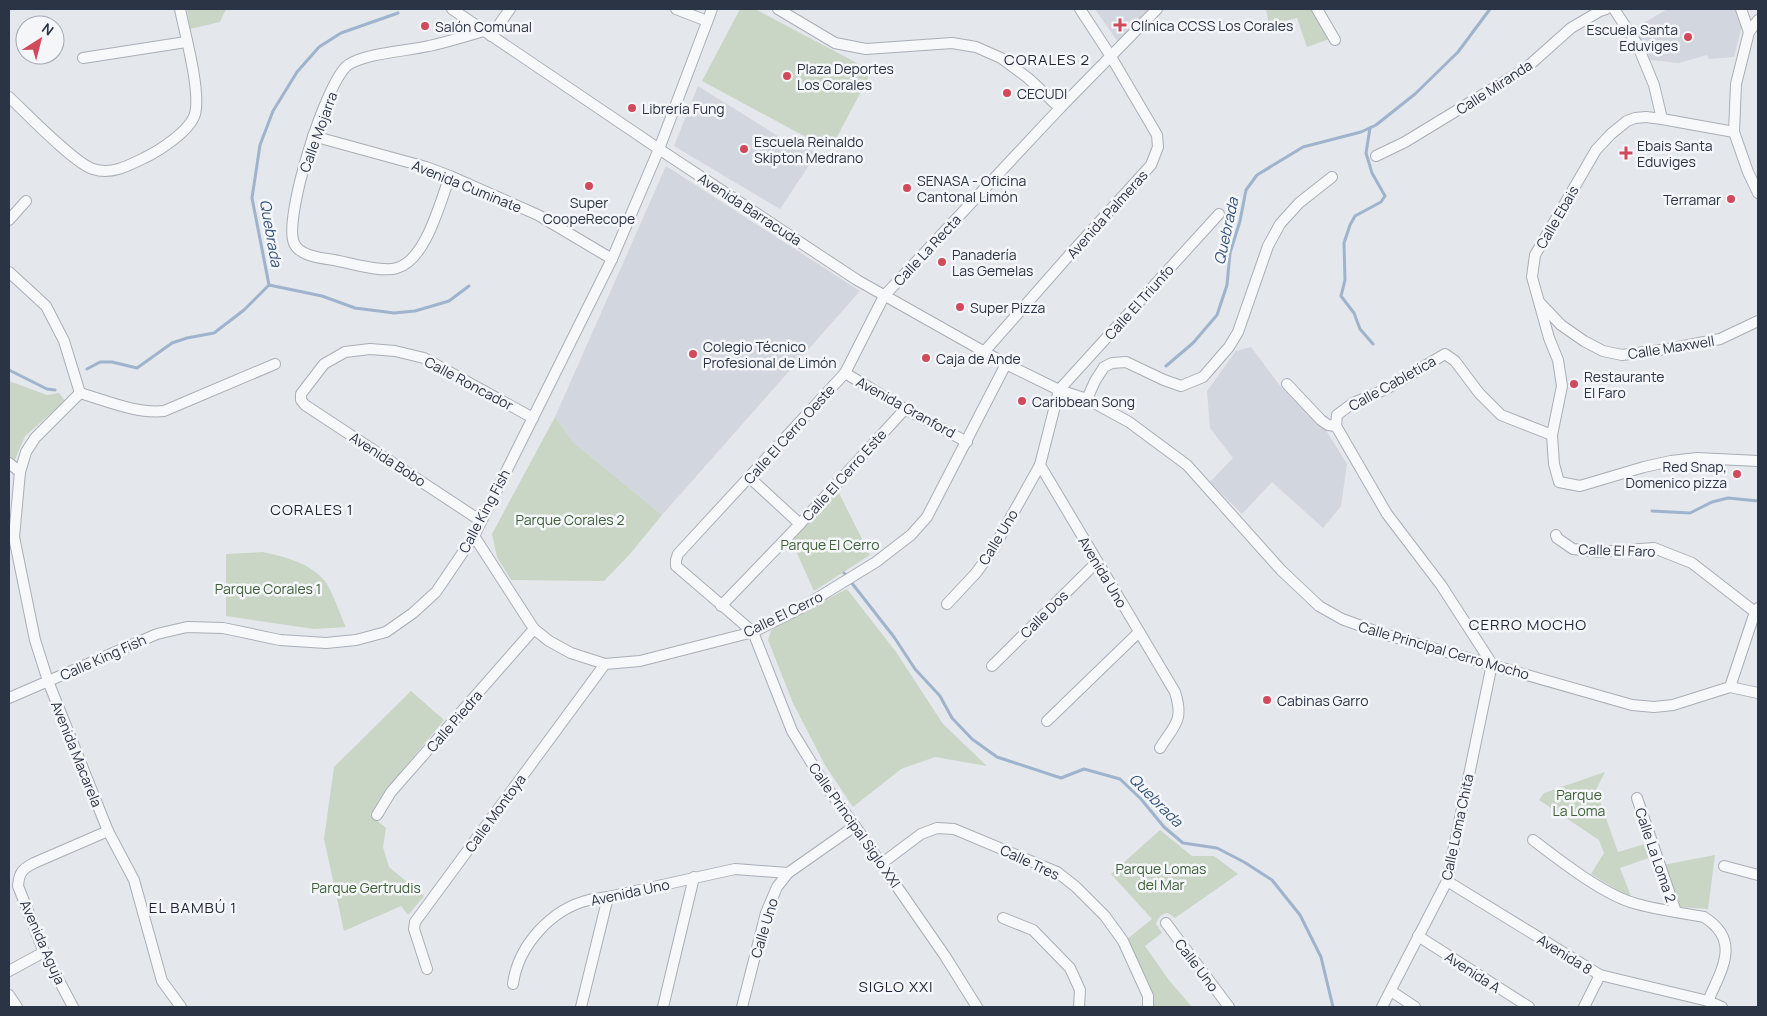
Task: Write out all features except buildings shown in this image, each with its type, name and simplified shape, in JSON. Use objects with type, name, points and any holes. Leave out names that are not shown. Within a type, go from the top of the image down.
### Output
[{"type":"street","points":[[9,97],[67,151],[92,169],[108,171],[121,169],[147,157],[177,137],[188,127],[195,116],[197,97],[180,9]]},
{"type":"street","name":"Avenida Barracuda","points":[[452,9],[856,280],[1006,364],[1059,390]]},
{"type":"street","points":[[487,33],[510,9]]},
{"type":"street","points":[[676,9],[707,21]]},
{"type":"street","name":"Calle King Fish","points":[[9,698],[156,634],[187,627],[223,628],[280,640],[326,643],[356,640],[386,632],[413,613],[436,592],[474,536],[612,259],[659,149],[712,9]]},
{"type":"street","points":[[778,9],[835,43],[866,49],[952,43],[976,47],[1001,58],[1028,78],[1060,108]]},
{"type":"street","name":"Avenida Palmeras","points":[[984,352],[1152,165],[1158,147],[1157,136],[1110,55],[1080,9]]},
{"type":"street","name":"Calle La Recta","points":[[884,296],[1110,55],[1156,9]]},
{"type":"street","points":[[1317,9],[1335,40]]},
{"type":"street","name":"Calle Miranda","points":[[1376,156],[1405,142],[1525,69],[1571,28],[1606,9]]},
{"type":"street","points":[[1614,9],[1637,44],[1654,85],[1662,119]]},
{"type":"street","points":[[1740,9],[1749,32]]},
{"type":"street","points":[[1758,20],[1749,32],[1736,84],[1734,132],[1748,172],[1758,193]]},
{"type":"street","name":"Calle Mojarra","points":[[450,176],[425,242],[412,260],[397,269],[376,268],[304,253],[295,246],[291,235],[305,160],[338,77],[348,65],[364,58],[487,33]]},
{"type":"street","points":[[83,58],[186,42]]},
{"type":"street","name":"Calle Ebais","points":[[1552,435],[1562,386],[1558,360],[1532,278],[1535,255],[1596,150],[1626,121],[1635,118],[1662,119],[1734,132]]},
{"type":"street","name":"Avenida Cuminate","points":[[313,136],[426,167],[450,176],[538,215],[612,259]]},
{"type":"street","points":[[1087,399],[1094,381],[1104,366],[1112,363],[1126,362],[1181,386],[1203,377],[1229,347],[1238,332],[1268,246],[1280,224],[1299,203],[1332,177]]},
{"type":"street","points":[[9,220],[26,201]]},
{"type":"street","name":"Calle El Triunfo","points":[[1059,390],[1219,214]]},
{"type":"street","points":[[9,272],[46,306],[64,341],[80,393],[152,412],[164,411],[275,364]]},
{"type":"street","name":"Calle El Cerro Oeste","points":[[722,606],[676,566],[678,554],[845,373],[884,296]]},
{"type":"street","name":"Calle Maxwell","points":[[1538,300],[1561,325],[1584,341],[1603,351],[1622,355],[1720,340],[1758,321]]},
{"type":"street","name":"Calle Roncador","points":[[301,394],[324,364],[345,352],[370,349],[395,351],[424,358],[533,418]]},
{"type":"street","name":"Calle Cabletica","points":[[1336,426],[1337,415],[1353,403],[1386,389],[1445,354],[1455,361],[1479,393],[1501,415],[1552,435]]},
{"type":"street","name":"Calle El Cerro","points":[[474,536],[534,629],[549,641],[571,653],[605,664],[640,661],[753,632],[801,608],[840,585],[876,562],[911,535],[927,517],[1006,364]]},
{"type":"street","name":"Avenida Granford","points":[[845,373],[905,409],[967,442]]},
{"type":"street","points":[[1287,384],[1321,420],[1328,425],[1336,426],[1387,514],[1441,585],[1492,664]]},
{"type":"street","points":[[1040,465],[1059,390]]},
{"type":"street","name":"Calle Principal Cerro Mocho","points":[[1059,390],[1087,399],[1129,422],[1186,465],[1281,570],[1319,606],[1342,619],[1380,633],[1632,704],[1654,707],[1673,705],[1730,687]]},
{"type":"street","name":"Avenida Macarela","points":[[80,393],[35,438],[26,452],[20,472],[14,537],[35,640],[48,682],[108,831],[134,880],[162,981],[181,1007]]},
{"type":"street","name":"Avenida Bobo","points":[[301,394],[301,400],[305,405],[481,521]]},
{"type":"street","name":"Calle El Cerro Este","points":[[722,606],[905,409]]},
{"type":"street","points":[[1552,435],[1553,457],[1558,482],[1580,486],[1671,461],[1697,458],[1758,460]]},
{"type":"street","points":[[9,464],[20,472]]},
{"type":"street","name":"Avenida Uno","points":[[1040,465],[1175,692],[1180,707],[1179,718],[1160,748]]},
{"type":"street","name":"Calle Uno","points":[[948,604],[976,573],[992,551],[1040,465]]},
{"type":"street","points":[[749,477],[800,524]]},
{"type":"street","name":"Calle El Faro","points":[[1556,535],[1557,538],[1573,549],[1599,552],[1654,548],[1692,563],[1756,610]]},
{"type":"street","name":"Calle Dos","points":[[992,666],[1097,562]]},
{"type":"street","points":[[722,606],[753,632]]},
{"type":"street","points":[[1756,610],[1730,687],[1758,694]]},
{"type":"street","name":"Calle Piedra","points":[[377,815],[391,792],[534,629]]},
{"type":"street","name":"Calle Principal Siglo XXI","points":[[753,632],[792,731],[825,785],[945,956],[977,1007]]},
{"type":"street","points":[[1047,721],[1139,632]]},
{"type":"street","name":"Calle Montoya","points":[[427,969],[414,930],[415,922],[605,664]]},
{"type":"street","name":"Calle Loma Chita","points":[[1382,1007],[1447,881],[1492,664]]},
{"type":"street","name":"Calle La Loma 2","points":[[1637,798],[1676,912]]},
{"type":"street","name":"Calle Uno","points":[[742,1007],[766,913],[777,888],[788,873],[855,826]]},
{"type":"street","name":"Calle Tres","points":[[881,864],[921,834],[937,828],[954,829],[1057,872],[1076,887],[1104,916],[1123,941],[1148,996],[1148,1007]]},
{"type":"street","name":"Avenida Aguja","points":[[73,1007],[44,952],[18,886],[18,876],[23,868],[108,831]]},
{"type":"street","points":[[1533,840],[1559,860],[1610,893],[1635,904],[1704,917],[1714,923],[1724,938],[1727,951],[1708,1001]]},
{"type":"street","points":[[1724,866],[1758,875]]},
{"type":"street","name":"Avenida Uno","points":[[513,984],[515,971],[520,959],[532,939],[546,924],[572,906],[588,900],[736,869],[788,873]]},
{"type":"street","points":[[663,1007],[694,878]]},
{"type":"street","name":"Avenida 8","points":[[1447,881],[1600,975],[1708,1001],[1722,1007]]},
{"type":"street","points":[[581,1007],[608,897]]},
{"type":"street","points":[[1003,918],[1033,930],[1070,968],[1080,990],[1079,1007]]},
{"type":"street","name":"Calle Uno","points":[[1166,923],[1229,1007]]},
{"type":"street","name":"Avenida A","points":[[1418,936],[1529,1007]]},
{"type":"street","points":[[9,971],[44,952]]},
{"type":"street","points":[[1584,1007],[1600,975]]},
{"type":"street","points":[[1391,991],[1415,1007]]},
{"type":"street","points":[[9,996],[17,1007]]},
{"type":"shaded area","name":"Clínica CCSS Los Corales","points":[[1095,9],[1149,9],[1118,42]]},
{"type":"shaded area","name":"Escuela Santa Eduviges","points":[[1668,9],[1735,9],[1742,26],[1734,57],[1709,59],[1707,55],[1679,63],[1650,60],[1633,29]]},
{"type":"shaded area","name":"Escuela Reinaldo Skipton Medrano","points":[[698,86],[781,138],[817,153],[780,209],[674,146]]},
{"type":"shaded area","name":"Colegio Técnico Profesional de Limón","points":[[666,166],[860,291],[662,515],[573,442],[555,417]]},
{"type":"shaded area","points":[[1251,347],[1281,387],[1327,432],[1347,464],[1341,506],[1323,528],[1272,482],[1242,514],[1210,482],[1233,458],[1210,428],[1207,391],[1236,351]]},
{"type":"green space","points":[[187,9],[226,9],[220,22],[190,29]]},
{"type":"green space","name":"Plaza Deportes Los Corales","points":[[740,9],[755,9],[872,71],[830,150],[702,81]]},
{"type":"green space","points":[[1266,9],[1311,9],[1332,38],[1307,47],[1297,18],[1269,25]]},
{"type":"green space","points":[[9,381],[47,395],[59,393],[65,401],[25,436],[14,462],[9,457]]},
{"type":"green space","name":"Parque Corales 2","points":[[555,417],[573,442],[662,515],[630,554],[604,581],[511,580],[497,557],[492,534]]},
{"type":"green space","name":"Parque El Cerro","points":[[837,489],[870,555],[814,591],[791,540]]},
{"type":"green space","name":"Parque Corales 1","points":[[263,552],[296,561],[318,574],[330,589],[346,627],[314,629],[226,616],[226,554]]},
{"type":"green space","points":[[847,589],[896,652],[943,724],[987,766],[935,757],[901,769],[853,807],[825,765],[793,703],[768,640],[771,631],[782,622]]},
{"type":"green space","name":"Parque Gertrudis","points":[[411,691],[444,720],[387,789],[370,815],[386,828],[383,847],[389,867],[424,896],[408,915],[401,906],[344,931],[324,839],[334,767]]},
{"type":"green space","name":"Parque La Loma","points":[[1605,772],[1596,790],[1618,852],[1648,843],[1652,857],[1620,868],[1632,899],[1591,874],[1604,853],[1599,840],[1539,800],[1544,793]]},
{"type":"green space","name":"Parque Lomas del Mar","points":[[1160,830],[1192,856],[1214,856],[1238,874],[1175,918],[1168,913],[1162,915],[1156,924],[1162,933],[1145,946],[1168,979],[1192,1007],[1152,1007],[1126,940],[1152,919],[1111,874]]},
{"type":"green space","points":[[1715,855],[1708,909],[1681,907],[1676,902],[1663,865]]},
{"type":"waterway","name":"Quebrada","points":[[1166,366],[1193,343],[1217,315],[1227,285],[1230,253],[1240,221],[1246,190],[1257,175],[1303,147],[1361,132],[1376,125],[1415,94],[1458,52],[1490,9]]},
{"type":"waterway","name":"Quebrada","points":[[269,285],[252,198],[260,145],[273,111],[297,72],[319,47],[341,33],[398,13]]},
{"type":"waterway","name":"Quebrada","points":[[1370,128],[1366,153],[1372,173],[1385,196],[1381,202],[1355,216],[1350,225],[1344,243],[1345,280],[1341,296],[1354,313],[1360,329],[1373,344]]},
{"type":"waterway","points":[[269,285],[322,296],[355,308],[394,313],[415,311],[449,301],[469,286]]},
{"type":"waterway","name":"Quebrada","points":[[87,369],[100,362],[112,362],[137,368],[172,343],[214,333],[244,310],[269,285]]},
{"type":"waterway","name":"Quebrada","points":[[9,370],[47,389],[55,390]]},
{"type":"waterway","name":"Quebrada","points":[[1652,511],[1690,513],[1712,502],[1728,498],[1758,501]]},
{"type":"waterway","name":"Quebrada","points":[[844,573],[894,637],[915,669],[940,696],[952,718],[972,739],[997,757],[1061,778],[1084,769],[1120,779],[1141,799],[1164,827],[1183,843],[1217,848],[1272,880],[1300,915],[1321,957],[1333,1007]]},
{"type":"place","name":"Clínica CCSS Los Corales","points":[[1120,25]]},
{"type":"place","name":"Salón Comunal","points":[[425,26]]},
{"type":"place","name":"Escuela Santa Eduviges","points":[[1688,37]]},
{"type":"place","name":"Plaza Deportes Los Corales","points":[[787,76]]},
{"type":"place","name":"CECUDI","points":[[1007,93]]},
{"type":"place","name":"Librería Fung","points":[[632,108]]},
{"type":"place","name":"Escuela Reinaldo Skipton Medrano","points":[[744,149]]},
{"type":"place","name":"Ebais Santa Eduviges","points":[[1626,153]]},
{"type":"place","name":"Super CoopeRecope","points":[[589,186]]},
{"type":"place","name":"SENASA - Oficina Cantonal Limón","points":[[907,188]]},
{"type":"place","name":"Terramar","points":[[1731,199]]},
{"type":"place","name":"Panadería Las Gemelas","points":[[942,262]]},
{"type":"place","name":"Super Pizza","points":[[960,307]]},
{"type":"place","name":"Colegio Técnico Profesional de Limón","points":[[693,354]]},
{"type":"place","name":"Caja de Ande","points":[[926,358]]},
{"type":"place","name":"Restaurante El Faro","points":[[1574,384]]},
{"type":"place","name":"Caribbean Song","points":[[1022,401]]},
{"type":"place","name":"Red Snap, Domenico pizza","points":[[1737,474]]},
{"type":"place","name":"Cabinas Garro","points":[[1267,700]]},
{"type":"district","name":"CORALES 2","points":[[1047,59]]},
{"type":"district","name":"CORALES 1","points":[[312,509]]},
{"type":"district","name":"CERRO MOCHO","points":[[1528,624]]},
{"type":"district","name":"EL BAMBÚ 1","points":[[193,907]]},
{"type":"district","name":"SIGLO XXI","points":[[896,986]]}]
